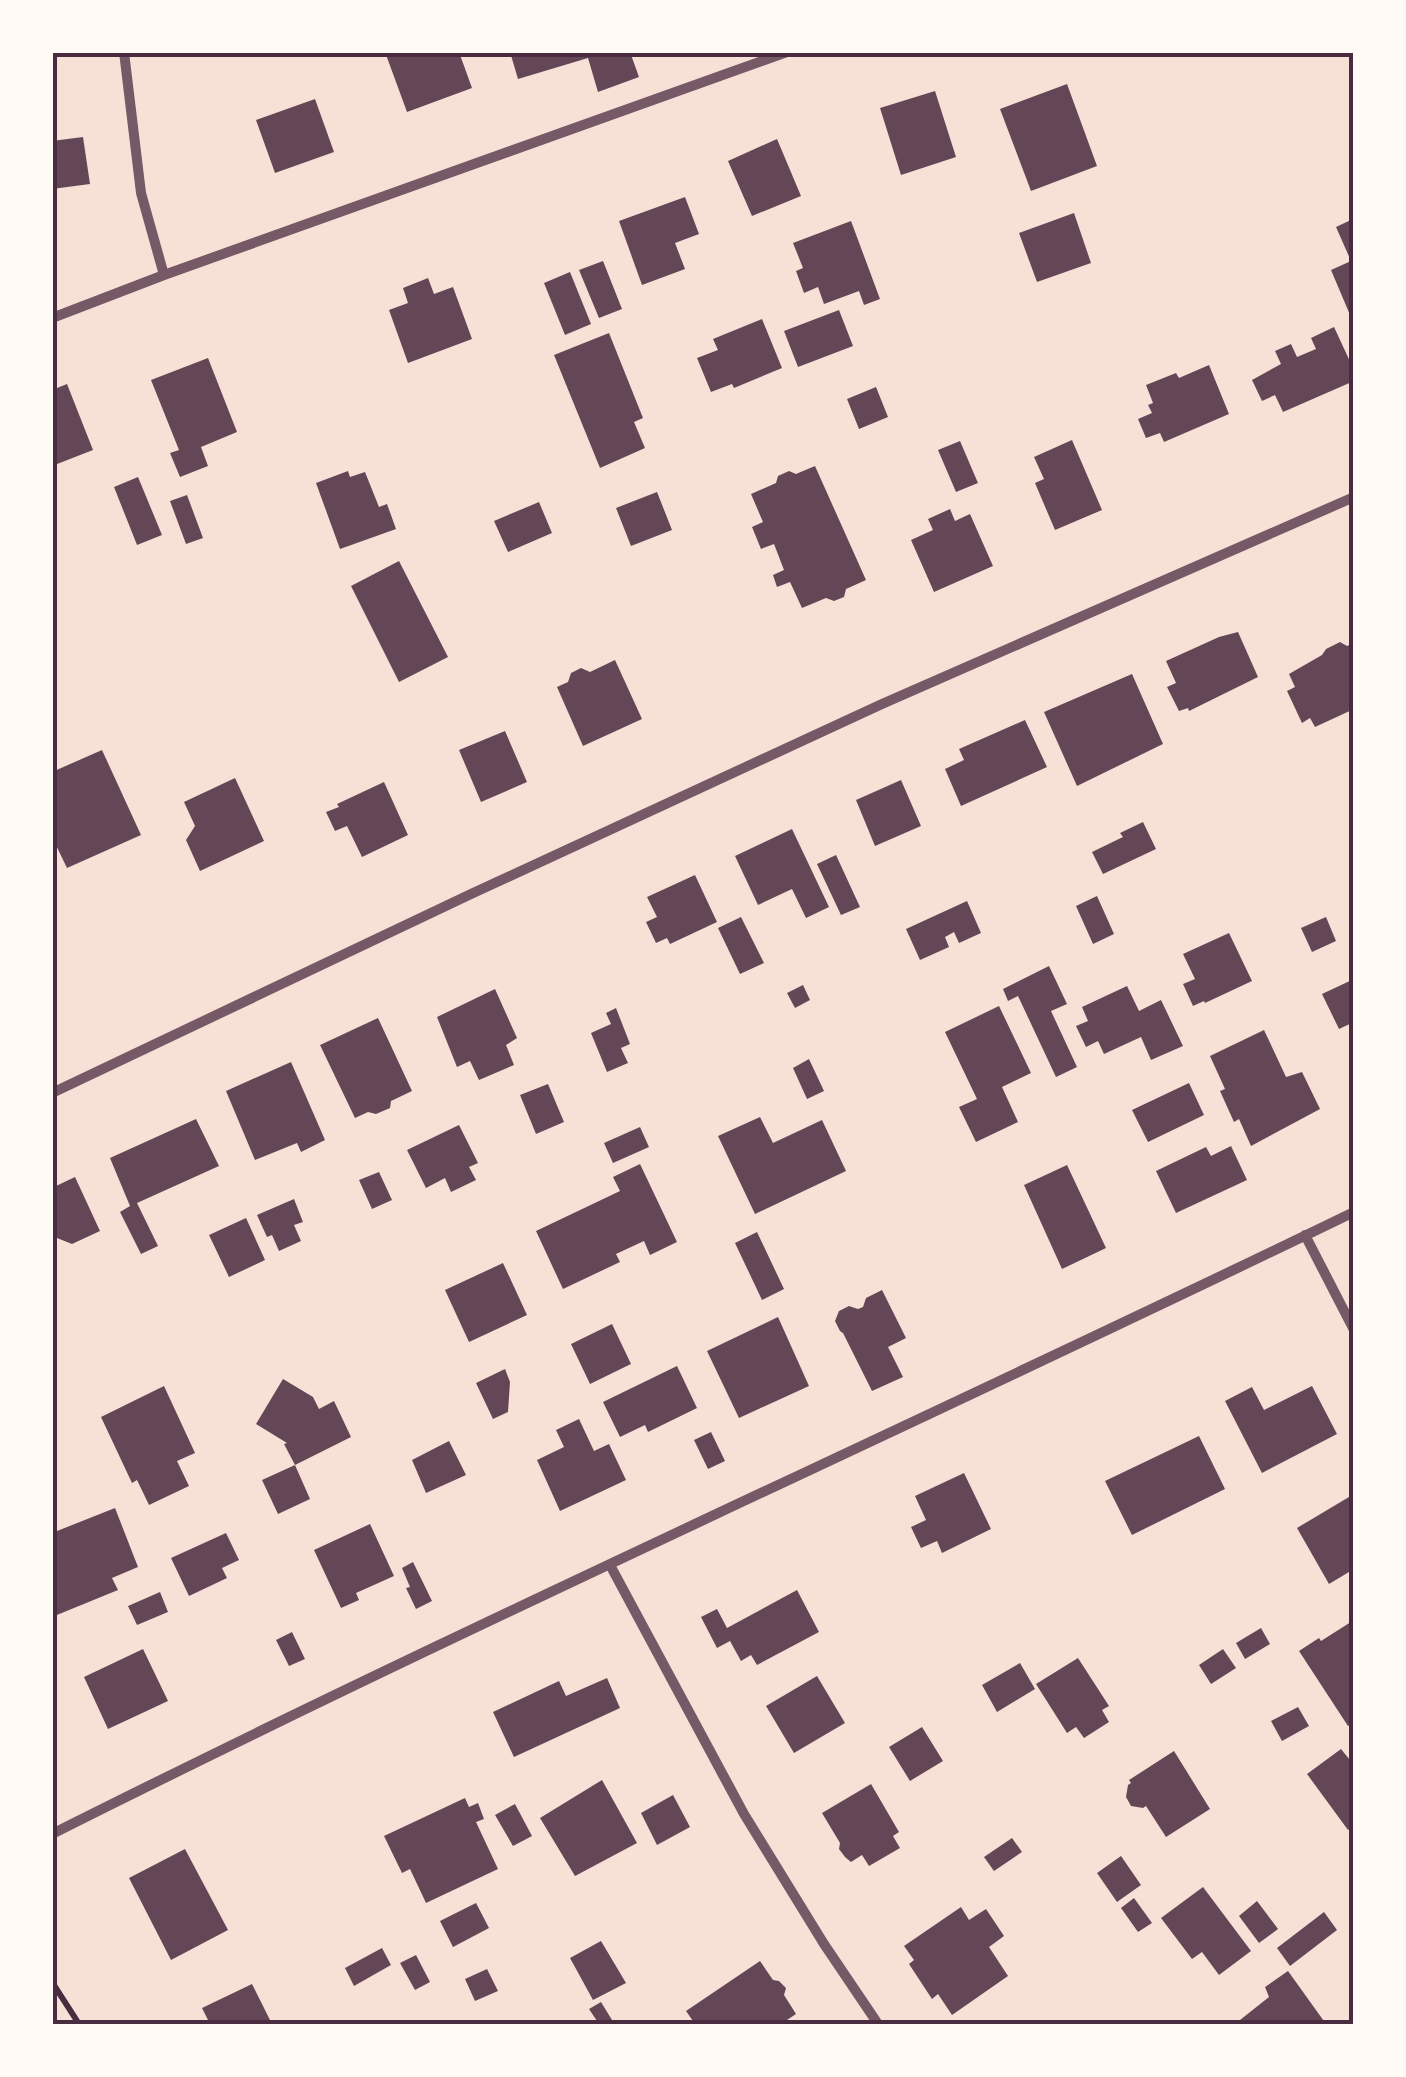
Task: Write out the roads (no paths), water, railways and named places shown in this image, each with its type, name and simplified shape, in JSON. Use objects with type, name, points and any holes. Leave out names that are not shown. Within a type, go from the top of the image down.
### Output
[{"type":"street","points":[[124,52],[141,194],[164,275]]},
{"type":"street","points":[[52,318],[787,52]]},
{"type":"street","points":[[52,1093],[882,704],[1354,497]]},
{"type":"street","points":[[52,1834],[224,1748],[1354,1212]]},
{"type":"street","points":[[1305,1235],[1354,1330]]},
{"type":"street","points":[[610,1565],[744,1814],[878,2024]]}]
